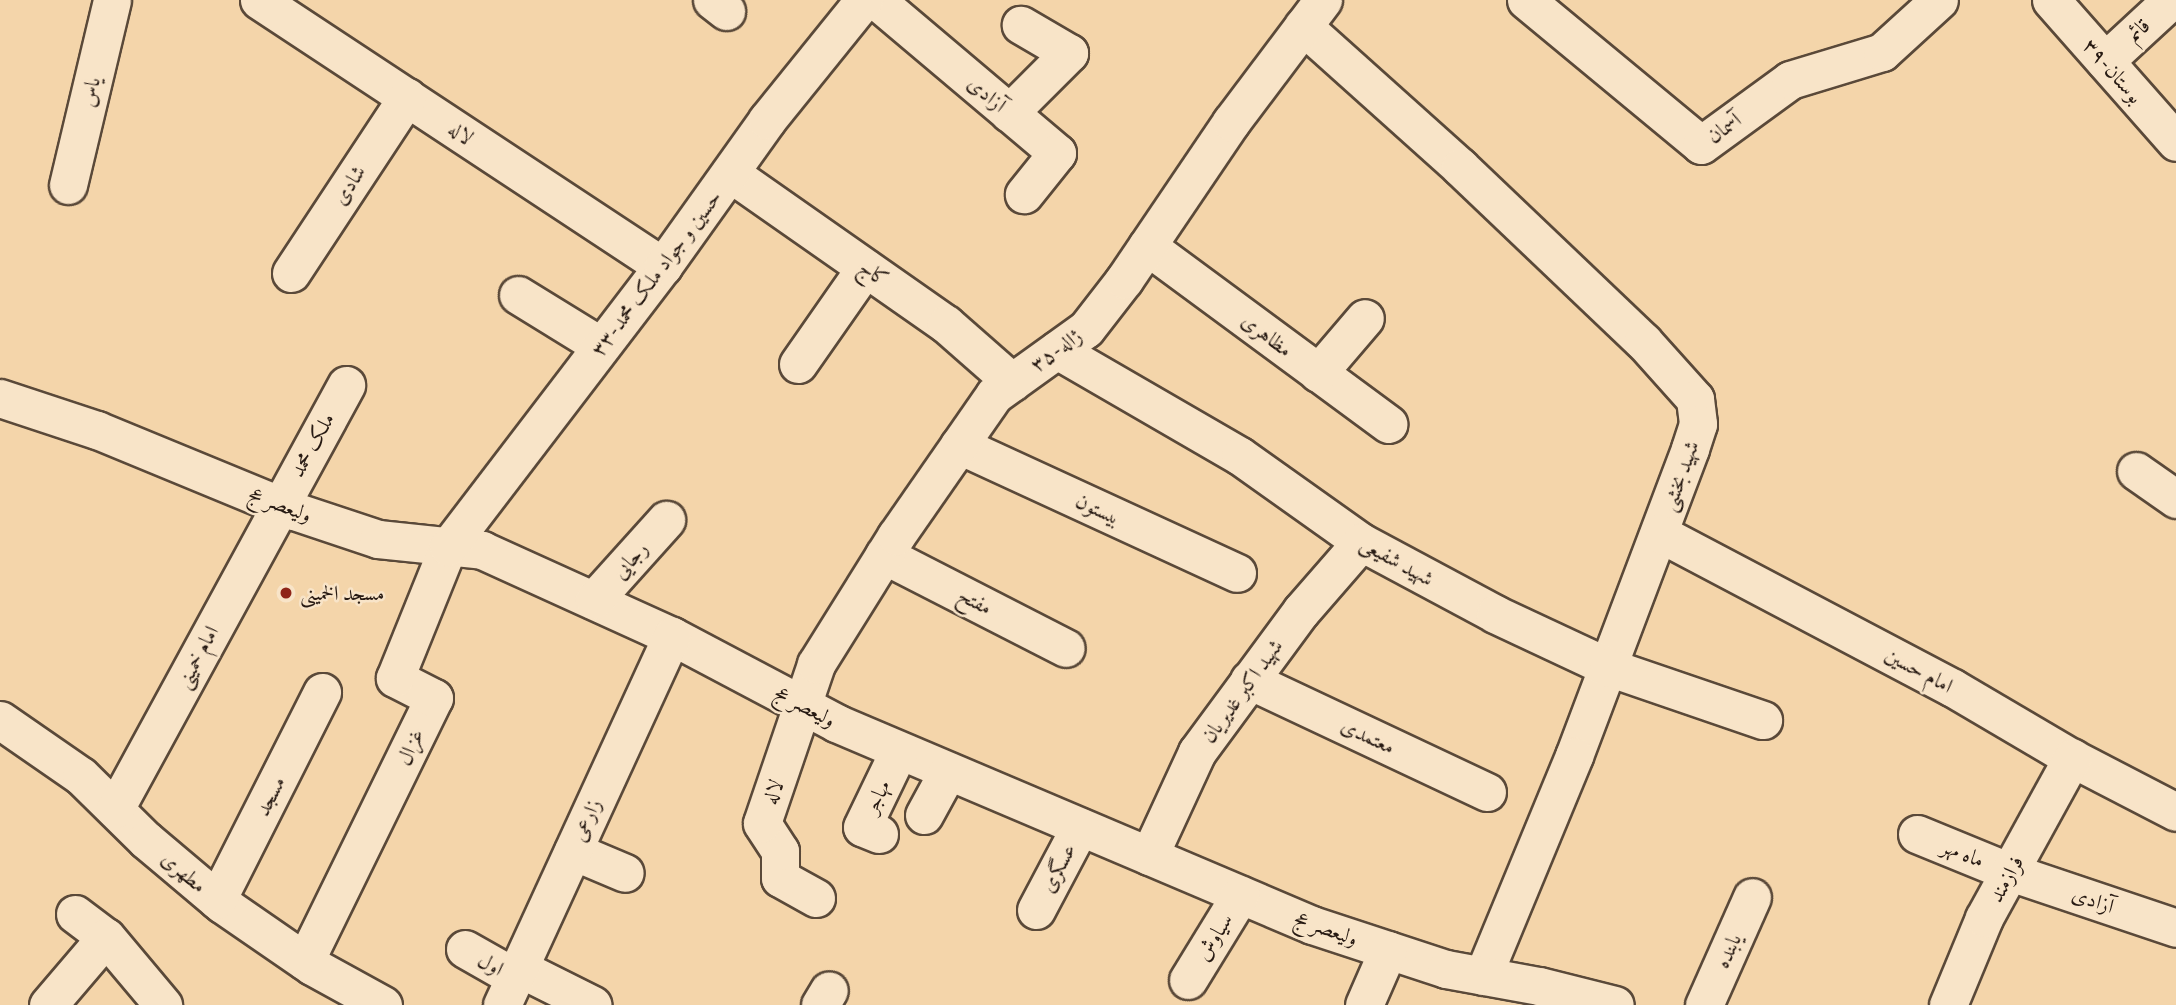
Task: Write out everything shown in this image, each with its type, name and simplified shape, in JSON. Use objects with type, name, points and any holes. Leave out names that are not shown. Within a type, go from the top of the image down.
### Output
[{"type":"street","name":"یاس","points":[[68,185],[113,0]]},
{"type":"street","name":"لاله","points":[[259,0],[663,266]]},
{"type":"street","name":"۳۳-حسین و جواد ملک محمد","points":[[448,547],[864,0]]},
{"type":"street","name":"آزادی","points":[[876,0],[1057,153],[1024,194]]},
{"type":"street","name":"آسمان","points":[[1526,0],[1701,145],[1790,80],[1882,51],[1940,0]]},
{"type":"street","name":"۳۹-بوستان","points":[[2051,0],[2176,142]]},
{"type":"street","name":"قائم","points":[[2105,61],[2171,0]]},
{"type":"street","name":"۳۵-ژاله","points":[[804,706],[816,664],[884,555],[994,395],[1086,330],[1231,122],[1313,13]]},
{"type":"street","name":"شهید بخشی","points":[[1313,13],[1460,167],[1643,341],[1695,400],[1698,424],[1659,533],[1483,976]]},
{"type":"street","points":[[1009,113],[1069,53],[1021,24]]},
{"type":"street","name":"شادی","points":[[291,274],[407,97]]},
{"type":"street","name":"کاج","points":[[730,173],[946,324],[1012,382]]},
{"type":"street","name":"مظاهری","points":[[1147,246],[1388,425]]},
{"type":"street","points":[[798,365],[865,268]]},
{"type":"street","points":[[518,295],[601,346]]},
{"type":"street","points":[[1318,373],[1365,318]]},
{"type":"street","name":"شهید شفیعی","points":[[1057,350],[1240,456],[1360,542],[1495,614],[1608,667],[1763,720]]},
{"type":"street","name":"ملک محمد","points":[[279,505],[346,385]]},
{"type":"street","name":"ولیعصر عج","points":[[0,398],[97,430],[279,505],[379,539],[482,550],[671,636],[804,706],[899,750],[1312,925],[1446,969],[1483,976],[1544,996],[1615,1005]]},
{"type":"street","name":"بیستون","points":[[959,445],[1237,572]]},
{"type":"street","points":[[2136,471],[2176,499]]},
{"type":"street","name":"امام خمینی","points":[[115,809],[279,505]]},
{"type":"street","name":"رجایی","points":[[594,600],[666,520]]},
{"type":"street","name":"امام حسین","points":[[1659,533],[1953,688],[2072,758],[2176,812]]},
{"type":"street","name":"شهید اکبر غدیریان","points":[[1149,856],[1197,752],[1249,680],[1360,542]]},
{"type":"street","name":"غزال","points":[[305,961],[434,698],[396,678],[448,547]]},
{"type":"street","name":"مفتح","points":[[884,555],[1066,648]]},
{"type":"street","name":"زارعی","points":[[513,984],[671,636]]},
{"type":"street","name":"معتمدی","points":[[1249,680],[1487,792]]},
{"type":"street","name":"مسجد","points":[[217,900],[322,692]]},
{"type":"street","name":"لاله","points":[[804,706],[762,823],[780,851],[780,878],[816,898]]},
{"type":"street","name":"مطهری","points":[[0,720],[81,776],[217,900],[305,961],[383,1005]]},
{"type":"street","name":"مهاجر","points":[[879,834],[862,827],[899,750]]},
{"type":"street","name":"فرازمند","points":[[1948,1005],[1984,918],[2072,758]]},
{"type":"street","points":[[924,815],[948,771]]},
{"type":"street","name":"عسگری","points":[[1036,910],[1080,827]]},
{"type":"street","name":"ماه مهر","points":[[1917,834],[2010,872]]},
{"type":"street","points":[[573,851],[625,873]]},
{"type":"street","name":"آزادی","points":[[2010,872],[2176,928]]},
{"type":"street","name":"سیاوش","points":[[1188,980],[1240,895]]},
{"type":"street","name":"یابنده","points":[[1704,1005],[1752,897]]},
{"type":"street","points":[[75,914],[106,937],[163,1005]]},
{"type":"street","points":[[48,1005],[106,937]]},
{"type":"street","name":"اول","points":[[465,949],[513,984],[593,1005]]},
{"type":"street","points":[[1364,1005],[1388,950]]},
{"type":"place","name":"مسجد الخمینی","points":[[286,593]]}]
